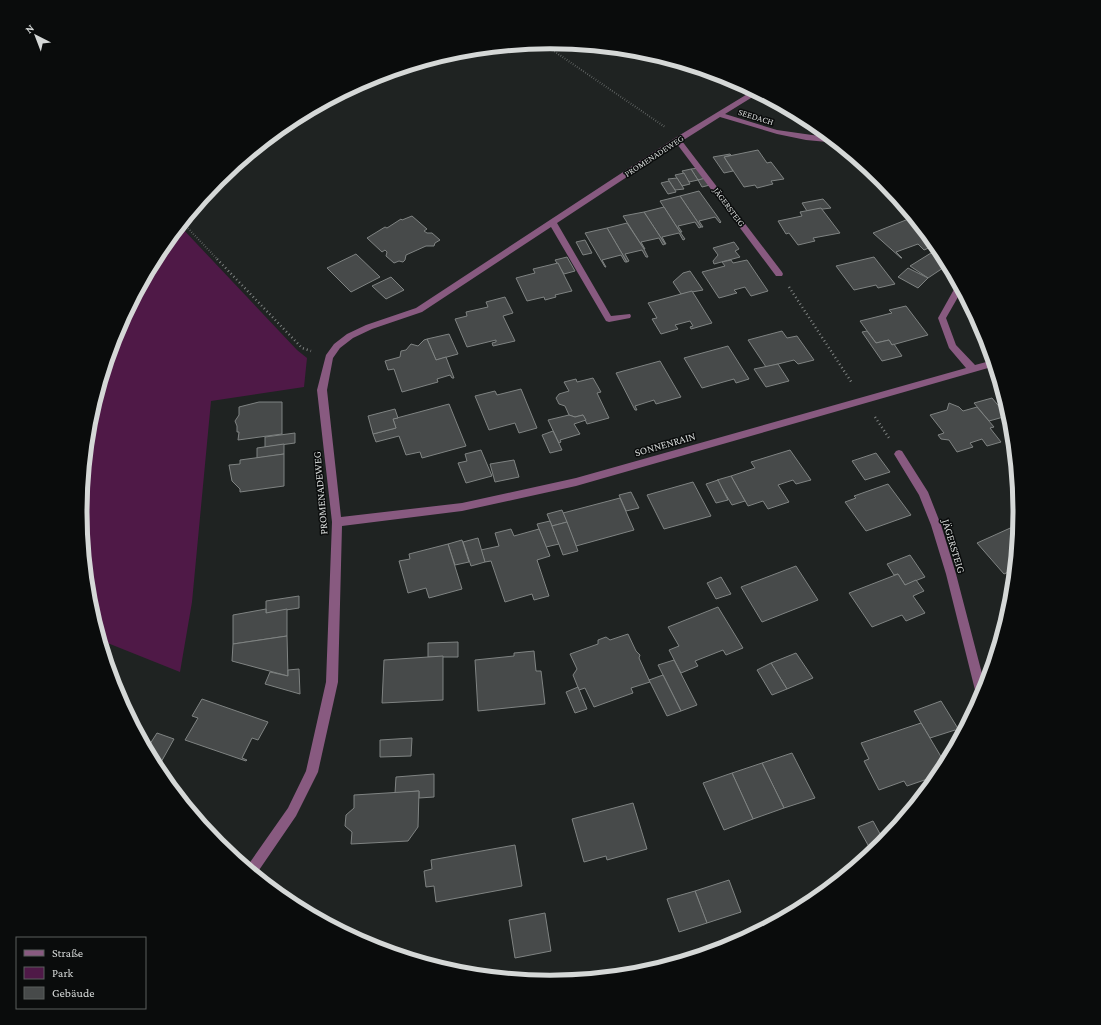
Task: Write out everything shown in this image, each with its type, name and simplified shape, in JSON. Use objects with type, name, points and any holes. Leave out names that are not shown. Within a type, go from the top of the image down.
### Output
[{"type":"street","name":"PROMENADEWEG","points":[[253,868],[292,812],[312,772],[332,682],[337,522],[322,390],[329,357],[337,346],[350,336],[369,327],[419,310],[678,140],[751,95]]},
{"type":"street","name":"SEEDACH","points":[[720,115],[773,132],[827,141]]},
{"type":"street","name":"JÄGERSTEIG","points":[[678,140],[779,274]]},
{"type":"street","points":[[553,222],[609,318],[628,316]]},
{"type":"street","points":[[957,291],[942,318],[952,346],[972,369]]},
{"type":"street","name":"SONNENRAIN","points":[[337,522],[462,507],[576,482],[989,364]]},
{"type":"street","name":"JÄGERSTEIG","points":[[899,454],[926,499],[946,552],[979,689]]},
{"type":"path","points":[[550,49],[593,80],[671,130],[678,140]]},
{"type":"path","points":[[187,226],[302,348],[329,357]]},
{"type":"path","points":[[800,303],[849,378]]},
{"type":"path","points":[[873,415],[899,454]]},
{"type":"green space","points":[[183,230],[297,350],[307,358],[304,387],[211,401],[192,602],[180,672],[106,643],[96,603],[91,573],[87,512],[91,452],[96,422],[112,364],[122,335],[135,307],[165,255]]},
{"type":"building","points":[[758,150],[767,163],[771,162],[784,179],[771,181],[773,184],[757,188],[755,185],[744,187],[724,157]]},
{"type":"building","points":[[731,155],[724,157],[733,171],[724,173],[713,157]]},
{"type":"building","points":[[699,168],[706,178],[698,180],[691,169]]},
{"type":"building","points":[[691,169],[698,180],[689,182],[682,171]]},
{"type":"building","points":[[684,173],[690,184],[682,186],[675,175]]},
{"type":"building","points":[[677,178],[684,189],[675,190],[668,179]]},
{"type":"building","points":[[706,178],[710,185],[702,187],[698,180]]},
{"type":"building","points":[[669,181],[676,192],[668,194],[661,183]]},
{"type":"building","points":[[699,191],[721,222],[720,223],[715,217],[699,221],[703,227],[701,227],[680,196]]},
{"type":"building","points":[[680,196],[701,227],[699,228],[695,222],[678,226],[682,232],[680,232],[660,201]]},
{"type":"building","points":[[823,199],[831,208],[807,211],[802,203]]},
{"type":"building","points":[[664,207],[685,239],[683,240],[679,233],[662,237],[665,244],[644,212]]},
{"type":"building","points":[[821,208],[840,233],[813,238],[815,241],[798,245],[789,233],[786,234],[778,221],[802,216],[800,212]]},
{"type":"building","points":[[644,212],[665,244],[663,245],[659,238],[641,242],[644,249],[623,216]]},
{"type":"building","points":[[412,216],[427,229],[424,231],[427,233],[432,233],[440,240],[435,243],[434,246],[426,246],[406,255],[403,262],[399,261],[394,263],[386,256],[387,252],[385,250],[382,252],[367,238],[401,219],[402,220]]},
{"type":"building","points":[[909,219],[930,247],[924,250],[918,244],[896,252],[901,258],[873,233]]},
{"type":"building","points":[[627,223],[648,257],[646,257],[642,250],[625,254],[629,261],[627,262],[607,228]]},
{"type":"building","points":[[607,228],[627,262],[625,262],[621,255],[602,260],[605,267],[585,233]]},
{"type":"building","points":[[585,240],[592,253],[583,255],[576,242]]},
{"type":"building","points":[[734,242],[739,249],[735,251],[740,257],[714,264],[713,261],[718,255],[713,248]]},
{"type":"building","points":[[931,253],[937,257],[944,268],[928,278],[910,266]]},
{"type":"building","points":[[356,254],[380,277],[351,292],[327,268]]},
{"type":"building","points":[[567,257],[575,271],[564,274],[555,260]]},
{"type":"building","points":[[874,257],[895,284],[878,288],[876,285],[854,290],[836,266]]},
{"type":"building","points":[[731,260],[733,263],[747,260],[768,291],[751,296],[745,287],[734,290],[737,293],[719,298],[702,272],[725,266],[722,262]]},
{"type":"building","points":[[558,263],[572,291],[555,295],[556,297],[545,300],[544,297],[527,301],[516,278],[535,273],[533,269]]},
{"type":"building","points":[[908,268],[928,278],[918,288],[898,277]]},
{"type":"building","points":[[690,271],[703,290],[681,294],[673,282],[683,273]]},
{"type":"building","points":[[391,277],[404,290],[386,299],[372,286]]},
{"type":"building","points":[[692,291],[712,323],[691,329],[690,327],[693,326],[690,321],[675,325],[678,329],[661,334],[652,319],[657,318],[648,303]]},
{"type":"building","points":[[505,297],[513,313],[503,316],[515,341],[493,346],[492,343],[496,342],[496,340],[467,347],[455,319],[467,316],[466,312],[488,307],[486,302]]},
{"type":"building","points":[[906,306],[928,335],[892,345],[889,340],[876,343],[860,321],[892,313],[889,310]]},
{"type":"building","points":[[782,331],[787,338],[797,336],[814,360],[798,364],[794,360],[766,367],[748,340]]},
{"type":"building","points":[[867,331],[876,343],[889,340],[892,345],[894,344],[902,356],[882,361],[862,332]]},
{"type":"building","points":[[449,334],[458,354],[436,360],[427,339]]},
{"type":"building","points":[[427,339],[436,360],[446,357],[454,378],[450,375],[437,379],[438,382],[402,392],[394,369],[388,370],[385,361],[400,357],[401,351],[406,350],[411,344],[418,346]]},
{"type":"building","points":[[728,346],[749,379],[736,383],[734,379],[702,388],[684,358]]},
{"type":"building","points":[[660,361],[681,397],[656,404],[654,400],[635,406],[637,410],[635,410],[616,373]]},
{"type":"building","points":[[778,364],[789,381],[766,387],[754,369]]},
{"type":"building","points":[[593,378],[601,392],[597,393],[609,418],[587,424],[583,415],[575,417],[569,415],[565,406],[559,404],[556,398],[559,394],[569,391],[564,382],[576,379],[577,382]]},
{"type":"building","points":[[521,389],[537,428],[519,433],[515,423],[489,430],[475,396],[495,391],[497,395]]},
{"type":"building","points":[[992,398],[1002,410],[1004,417],[989,421],[974,403]]},
{"type":"building","points":[[259,402],[282,402],[282,434],[238,440],[239,432],[237,432],[235,421],[239,415],[239,407]]},
{"type":"building","points":[[949,403],[959,407],[963,411],[977,407],[994,427],[990,428],[1001,442],[987,446],[982,439],[970,443],[973,447],[957,452],[949,440],[941,439],[938,435],[944,433],[930,415],[947,410]]},
{"type":"building","points":[[449,404],[466,446],[422,458],[420,452],[406,455],[399,436],[376,442],[373,434],[396,428],[393,419]]},
{"type":"building","points":[[395,409],[398,418],[393,419],[396,428],[373,434],[368,416]]},
{"type":"building","points":[[569,415],[575,417],[583,415],[586,420],[574,424],[580,434],[560,440],[561,442],[559,443],[548,420]]},
{"type":"building","points":[[553,431],[562,450],[550,453],[542,435]]},
{"type":"building","points":[[295,433],[295,443],[265,447],[265,437]]},
{"type":"building","points":[[284,444],[284,454],[257,458],[257,448]]},
{"type":"building","points":[[481,450],[492,476],[466,483],[458,463],[467,461],[465,454]]},
{"type":"building","points":[[790,450],[811,480],[796,484],[793,480],[778,485],[789,502],[768,509],[763,501],[748,506],[731,476],[755,468],[751,462]]},
{"type":"building","points":[[876,453],[890,472],[865,480],[852,461]]},
{"type":"building","points":[[284,454],[284,486],[240,492],[240,489],[232,481],[229,465],[240,464],[240,460]]},
{"type":"building","points":[[514,460],[519,477],[495,482],[490,464]]},
{"type":"building","points":[[731,476],[745,501],[732,505],[717,480]]},
{"type":"building","points":[[718,480],[728,500],[716,503],[706,484]]},
{"type":"building","points":[[693,482],[711,516],[664,529],[647,495]]},
{"type":"building","points":[[888,484],[911,515],[866,531],[845,502],[856,498],[854,496]]},
{"type":"building","points":[[631,492],[639,508],[626,511],[619,495]]},
{"type":"building","points":[[620,498],[634,530],[576,546],[563,513]]},
{"type":"building","points":[[562,510],[567,522],[552,526],[547,514]]},
{"type":"building","points":[[550,521],[559,544],[546,547],[537,524]]},
{"type":"building","points":[[567,522],[578,551],[563,555],[552,526]]},
{"type":"building","points":[[1014,527],[1010,571],[1004,574],[977,543]]},
{"type":"building","points":[[511,529],[514,536],[539,529],[550,556],[537,560],[549,596],[534,600],[532,594],[505,602],[491,561],[485,562],[481,550],[499,546],[495,533]]},
{"type":"building","points":[[478,538],[485,562],[471,566],[463,542]]},
{"type":"building","points":[[462,540],[469,562],[455,565],[448,544]]},
{"type":"building","points":[[448,544],[462,589],[429,598],[426,588],[408,593],[399,561],[410,559],[409,554]]},
{"type":"building","points":[[910,555],[925,577],[905,585],[898,574],[894,575],[887,564]]},
{"type":"building","points":[[796,566],[818,600],[762,622],[741,587]]},
{"type":"building","points":[[898,574],[905,585],[916,580],[924,591],[913,596],[925,613],[906,621],[902,615],[872,627],[849,593]]},
{"type":"building","points":[[721,577],[731,594],[716,599],[707,583]]},
{"type":"building","points":[[299,596],[299,608],[266,613],[266,601]]},
{"type":"building","points":[[718,607],[743,648],[726,655],[723,650],[695,661],[698,666],[681,673],[669,650],[679,646],[668,627]]},
{"type":"building","points":[[266,609],[266,613],[287,609],[287,636],[233,644],[233,615]]},
{"type":"building","points":[[628,634],[636,651],[640,655],[639,658],[650,682],[631,688],[633,693],[594,707],[585,688],[579,690],[573,675],[577,669],[570,654],[598,644],[598,640],[606,637],[610,640]]},
{"type":"building","points":[[287,636],[288,676],[232,661],[233,644]]},
{"type":"building","points":[[458,642],[458,657],[428,657],[428,643]]},
{"type":"building","points":[[534,651],[536,671],[541,671],[545,704],[478,711],[475,660],[514,656],[514,653]]},
{"type":"building","points":[[796,653],[813,678],[787,689],[771,663]]},
{"type":"building","points":[[443,656],[443,700],[382,703],[384,660]]},
{"type":"building","points":[[674,660],[697,705],[681,711],[658,665]]},
{"type":"building","points":[[771,663],[787,689],[772,695],[757,670]]},
{"type":"building","points":[[299,669],[300,694],[265,684],[270,672],[288,676],[288,670]]},
{"type":"building","points":[[663,675],[681,711],[667,716],[649,680]]},
{"type":"building","points":[[578,687],[587,709],[575,713],[566,692]]},
{"type":"building","points":[[202,699],[268,722],[258,740],[252,738],[242,758],[247,760],[246,761],[185,740],[198,718],[192,716]]},
{"type":"building","points":[[941,701],[959,731],[958,734],[955,730],[930,738],[914,711]]},
{"type":"building","points":[[921,723],[943,759],[930,778],[907,786],[904,781],[879,790],[864,761],[869,759],[861,743]]},
{"type":"building","points":[[157,733],[174,739],[161,763],[149,745]]},
{"type":"building","points":[[412,738],[411,756],[380,757],[380,740]]},
{"type":"building","points":[[792,753],[815,798],[784,808],[762,763]]},
{"type":"building","points":[[762,763],[784,808],[753,819],[732,773]]},
{"type":"building","points":[[732,773],[753,819],[724,830],[703,783]]},
{"type":"building","points":[[434,774],[434,797],[419,798],[419,791],[395,793],[396,777]]},
{"type":"building","points":[[419,791],[418,827],[408,841],[351,844],[352,832],[345,826],[346,815],[354,808],[354,795]]},
{"type":"building","points":[[633,803],[647,849],[607,860],[606,856],[584,862],[572,819]]},
{"type":"building","points":[[873,821],[881,836],[870,848],[858,827]]},
{"type":"building","points":[[515,845],[522,886],[436,902],[434,886],[426,887],[424,871],[432,869],[431,860]]},
{"type":"building","points":[[729,880],[741,912],[707,923],[695,891]]},
{"type":"building","points":[[695,891],[707,923],[679,932],[667,899]]},
{"type":"building","points":[[545,913],[551,951],[515,958],[509,920]]}]
